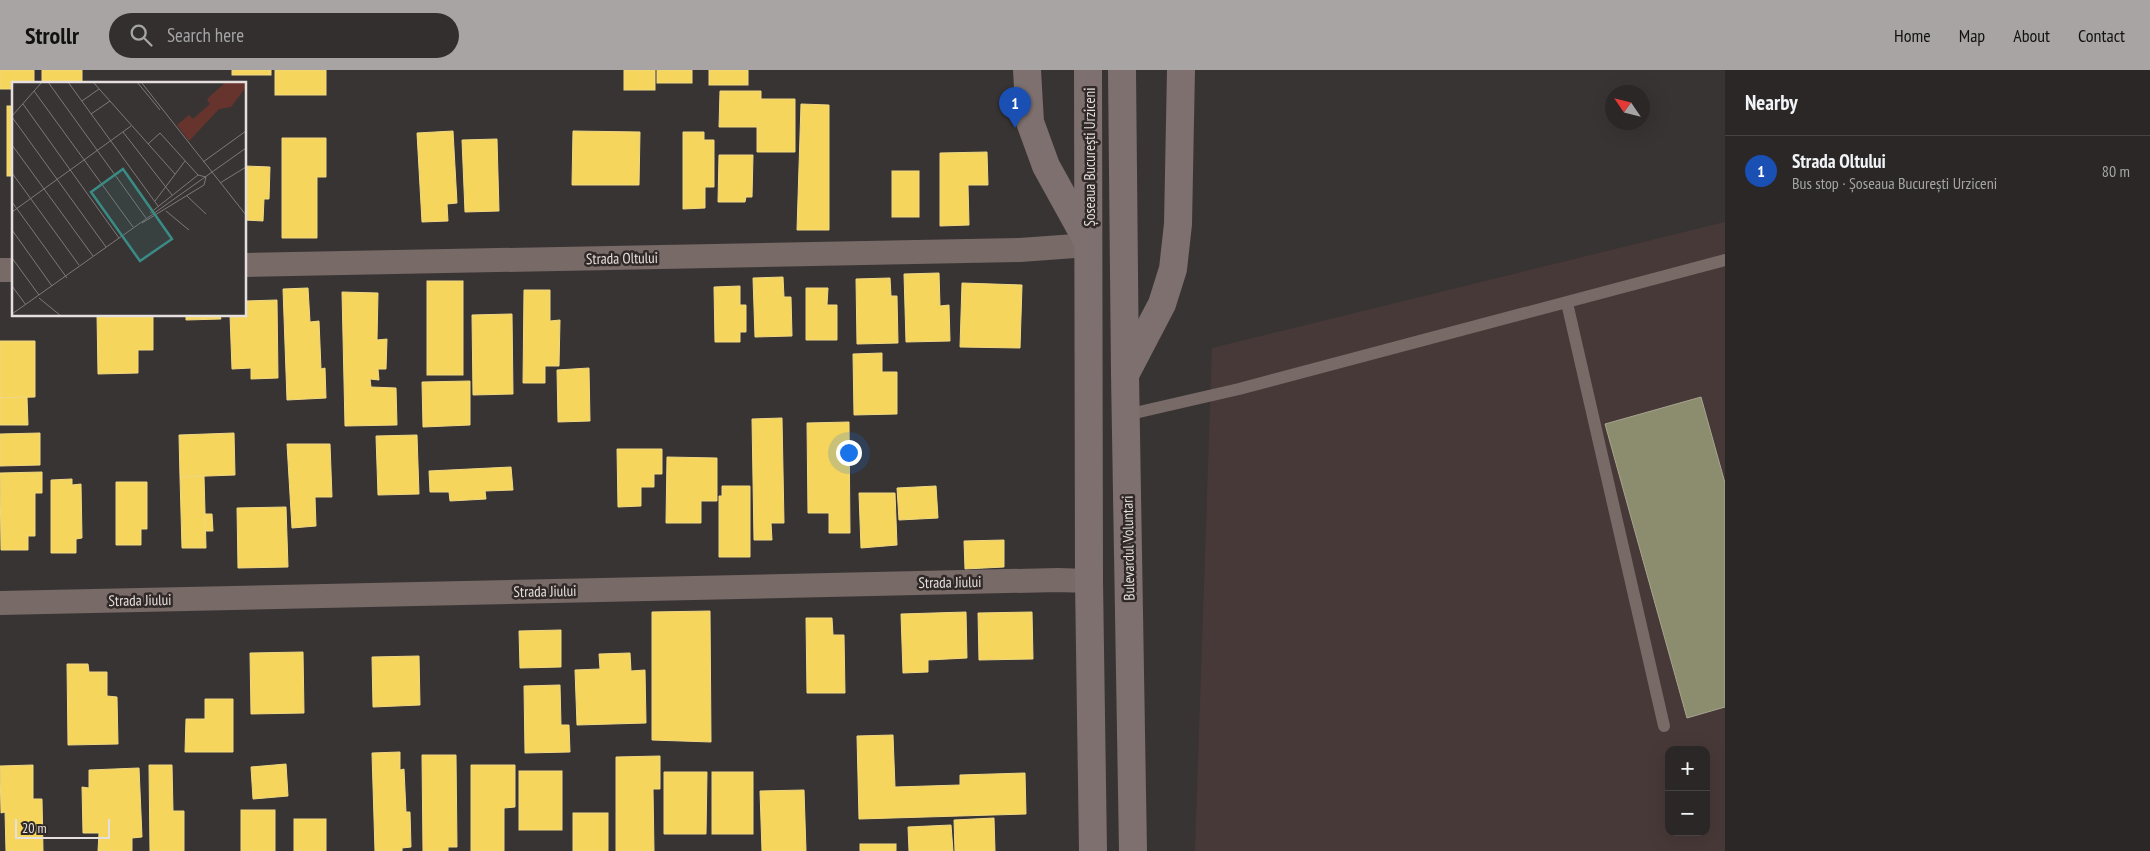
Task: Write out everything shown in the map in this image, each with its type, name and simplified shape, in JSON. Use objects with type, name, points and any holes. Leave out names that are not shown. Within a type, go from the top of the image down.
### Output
[{"type":"highway","points":[[1027,70],[1030,122],[1042,158],[1089,245],[1089,582],[1093,851]]},
{"type":"highway","name":"Șoseaua București Urziceni","points":[[1088,70],[1089,245]]},
{"type":"highway","name":"Bulevardul Voluntari","points":[[1122,70],[1133,851]]},
{"type":"highway","points":[[1125,374],[1162,304],[1174,269],[1178,224],[1181,70]]},
{"type":"street","name":"Strada Oltului","points":[[246,266],[1000,250],[1089,245]]},
{"type":"street","name":"Strada Jiului","points":[[0,603],[1058,580],[1089,582]]},
{"type":"lane","points":[[1126,415],[1239,389],[1725,260]]},
{"type":"lane","points":[[1566,303],[1664,726]]},
{"type":"shaded area","points":[[1725,222],[1725,851],[1195,851],[1212,348]]},
{"type":"building: Homes","points":[[0,70],[34,70],[34,82],[12,82],[12,89],[0,89]]},
{"type":"building: Homes","points":[[42,70],[82,70],[82,82],[42,82]]},
{"type":"building: Homes","points":[[232,70],[271,70],[271,75],[232,75]]},
{"type":"building: Homes","points":[[275,70],[326,70],[326,95],[275,95]]},
{"type":"building: Homes","points":[[624,70],[655,70],[655,90],[624,90]]},
{"type":"building: Homes","points":[[657,70],[692,70],[692,83],[657,83]]},
{"type":"building: Homes","points":[[709,70],[748,70],[748,85],[709,85]]},
{"type":"building: Homes","points":[[720,91],[761,91],[761,99],[795,99],[795,152],[757,152],[757,127],[719,127]]},
{"type":"building: Homes","points":[[801,104],[829,105],[829,230],[797,230]]},
{"type":"building: Homes","points":[[7,106],[12,106],[12,176],[7,176]]},
{"type":"building: Homes","points":[[453,131],[457,203],[447,204],[448,221],[422,222],[417,133]]},
{"type":"building: Homes","points":[[573,131],[640,132],[639,185],[572,185]]},
{"type":"building: Homes","points":[[683,132],[704,132],[704,140],[714,140],[714,187],[705,187],[705,208],[683,209]]},
{"type":"building: Homes","points":[[282,138],[326,138],[326,177],[317,177],[317,238],[282,238]]},
{"type":"building: Homes","points":[[497,139],[499,211],[465,212],[462,140]]},
{"type":"building: Homes","points":[[987,152],[988,185],[968,185],[969,225],[940,226],[940,153]]},
{"type":"building: Homes","points":[[719,155],[753,155],[752,197],[746,197],[745,202],[718,202]]},
{"type":"building: Homes","points":[[246,166],[270,167],[269,199],[264,199],[263,221],[246,220]]},
{"type":"building: Homes","points":[[892,171],[919,171],[919,217],[892,217]]},
{"type":"building: Homes","points":[[939,273],[940,306],[949,305],[950,341],[906,342],[904,274]]},
{"type":"building: Homes","points":[[783,277],[784,297],[791,297],[792,336],[755,337],[753,278]]},
{"type":"building: Homes","points":[[890,278],[891,296],[897,296],[898,343],[857,344],[856,279]]},
{"type":"building: Homes","points":[[427,281],[463,281],[463,375],[427,375]]},
{"type":"building: Homes","points":[[962,283],[1022,285],[1020,348],[960,347]]},
{"type":"building: Homes","points":[[740,286],[740,305],[746,305],[746,332],[740,332],[740,342],[715,342],[714,287]]},
{"type":"building: Homes","points":[[308,288],[310,322],[319,321],[321,369],[325,368],[326,398],[287,400],[283,289]]},
{"type":"building: Homes","points":[[806,288],[828,288],[827,305],[837,305],[837,340],[806,340]]},
{"type":"building: Homes","points":[[524,290],[550,290],[550,321],[560,320],[559,366],[545,366],[545,383],[523,383]]},
{"type":"building: Homes","points":[[342,292],[378,293],[377,340],[387,339],[386,369],[378,369],[379,380],[370,379],[371,387],[396,388],[397,425],[345,426]]},
{"type":"building: Homes","points":[[277,300],[278,378],[251,379],[251,368],[232,369],[230,316],[246,316],[246,301]]},
{"type":"building: Homes","points":[[512,314],[513,394],[473,395],[472,315]]},
{"type":"building: Homes","points":[[97,316],[153,316],[153,350],[138,350],[138,373],[98,374]]},
{"type":"building: Homes","points":[[186,316],[220,316],[221,319],[186,320]]},
{"type":"building: Homes","points":[[0,341],[35,341],[35,397],[0,398]]},
{"type":"building: Homes","points":[[882,353],[882,372],[897,372],[897,414],[854,415],[853,354]]},
{"type":"building: Homes","points":[[589,368],[590,421],[558,422],[557,370]]},
{"type":"building: Homes","points":[[470,381],[470,425],[423,427],[422,382]]},
{"type":"building: Homes","points":[[27,397],[28,425],[0,425],[0,398]]},
{"type":"building: Homes","points":[[782,418],[784,523],[771,523],[772,540],[754,540],[752,419]]},
{"type":"building: Homes","points":[[849,422],[850,533],[829,533],[829,513],[808,513],[807,423]]},
{"type":"building: Homes","points":[[40,433],[40,465],[0,466],[0,434]]},
{"type":"building: Homes","points":[[234,433],[235,475],[180,477],[179,435]]},
{"type":"building: Homes","points":[[417,435],[419,494],[378,495],[376,436]]},
{"type":"building: Homes","points":[[287,444],[330,444],[332,497],[315,497],[316,526],[292,528]]},
{"type":"building: Homes","points":[[617,449],[662,449],[662,474],[654,474],[654,487],[641,487],[641,506],[618,507]]},
{"type":"building: Homes","points":[[667,457],[717,458],[717,501],[701,501],[701,523],[666,523]]},
{"type":"building: Homes","points":[[511,467],[513,490],[485,491],[486,499],[450,501],[449,492],[430,492],[429,471]]},
{"type":"building: Homes","points":[[42,472],[42,493],[35,493],[35,536],[28,536],[28,550],[1,550],[0,473]]},
{"type":"building: Homes","points":[[204,476],[206,548],[182,548],[180,477]]},
{"type":"building: Homes","points":[[72,479],[72,485],[81,484],[82,538],[76,539],[76,553],[51,553],[51,480]]},
{"type":"building: Homes","points":[[116,482],[147,482],[147,529],[141,529],[141,545],[116,545]]},
{"type":"building: Homes","points":[[722,486],[750,486],[750,557],[719,557],[719,496],[722,496]]},
{"type":"building: Homes","points":[[936,486],[938,518],[899,520],[897,488]]},
{"type":"building: Homes","points":[[859,493],[895,493],[897,545],[861,548]]},
{"type":"building: Homes","points":[[286,507],[288,567],[238,568],[237,508]]},
{"type":"building: Homes","points":[[205,514],[212,514],[213,531],[205,531]]},
{"type":"building: Homes","points":[[1004,540],[1004,567],[965,569],[964,541]]},
{"type":"building: Homes","points":[[710,611],[711,742],[652,740],[652,612]]},
{"type":"building: Homes","points":[[966,612],[967,658],[928,660],[928,672],[903,673],[901,614]]},
{"type":"building: Homes","points":[[1032,612],[1033,659],[979,660],[978,613]]},
{"type":"building: Homes","points":[[806,618],[832,618],[833,635],[844,635],[845,693],[807,693]]},
{"type":"building: Homes","points":[[561,630],[561,667],[520,668],[519,631]]},
{"type":"building: Homes","points":[[303,652],[304,713],[251,714],[250,653]]},
{"type":"building: Homes","points":[[630,653],[631,671],[645,670],[646,723],[577,725],[575,670],[600,669],[599,654]]},
{"type":"building: Homes","points":[[419,656],[420,705],[373,707],[372,657]]},
{"type":"building: Homes","points":[[67,664],[88,664],[89,672],[107,672],[107,696],[117,697],[118,744],[68,745]]},
{"type":"building: Homes","points":[[560,685],[561,725],[569,725],[570,752],[525,753],[524,686]]},
{"type":"building: Homes","points":[[205,699],[233,699],[233,752],[185,752],[186,719],[205,719]]},
{"type":"building: Homes","points":[[893,735],[895,787],[960,785],[960,775],[1025,773],[1026,814],[859,819],[857,736]]},
{"type":"building: Homes","points":[[400,752],[400,770],[404,769],[406,812],[410,812],[411,847],[402,848],[402,851],[375,851],[372,753]]},
{"type":"building: Homes","points":[[422,755],[456,755],[457,847],[448,847],[448,851],[423,851]]},
{"type":"building: Homes","points":[[660,756],[660,789],[653,789],[654,851],[616,851],[616,757]]},
{"type":"building: Homes","points":[[286,764],[288,796],[253,799],[251,767]]},
{"type":"building: Homes","points":[[33,765],[33,799],[42,799],[43,851],[6,851],[5,812],[1,813],[0,766]]},
{"type":"building: Homes","points":[[149,765],[172,765],[173,811],[184,811],[184,851],[150,851]]},
{"type":"building: Homes","points":[[471,765],[515,765],[515,807],[504,808],[504,851],[471,851]]},
{"type":"building: Homes","points":[[139,768],[142,837],[132,838],[132,851],[98,851],[99,833],[83,833],[82,787],[89,788],[89,770]]},
{"type":"building: Homes","points":[[519,771],[562,771],[562,830],[519,830]]},
{"type":"building: Homes","points":[[664,772],[707,772],[706,834],[664,834]]},
{"type":"building: Homes","points":[[712,772],[753,772],[753,834],[712,834]]},
{"type":"building: Homes","points":[[804,790],[806,851],[762,851],[760,791]]},
{"type":"building: Homes","points":[[241,810],[275,810],[275,851],[241,851]]},
{"type":"building: Homes","points":[[573,813],[608,813],[608,851],[573,851]]},
{"type":"building: Homes","points":[[994,818],[995,851],[955,851],[954,820]]},
{"type":"building: Homes","points":[[294,819],[326,819],[326,851],[294,851]]},
{"type":"building: Homes","points":[[951,825],[953,851],[909,851],[908,827]]},
{"type":"building: Homes","points":[[860,844],[896,844],[896,851],[860,851]]},
{"type":"building: Industry","points":[[1701,397],[1725,483],[1725,707],[1687,718],[1605,424]]},
{"type":"place","name":"Strada Oltului","points":[[1015,128]]}]
